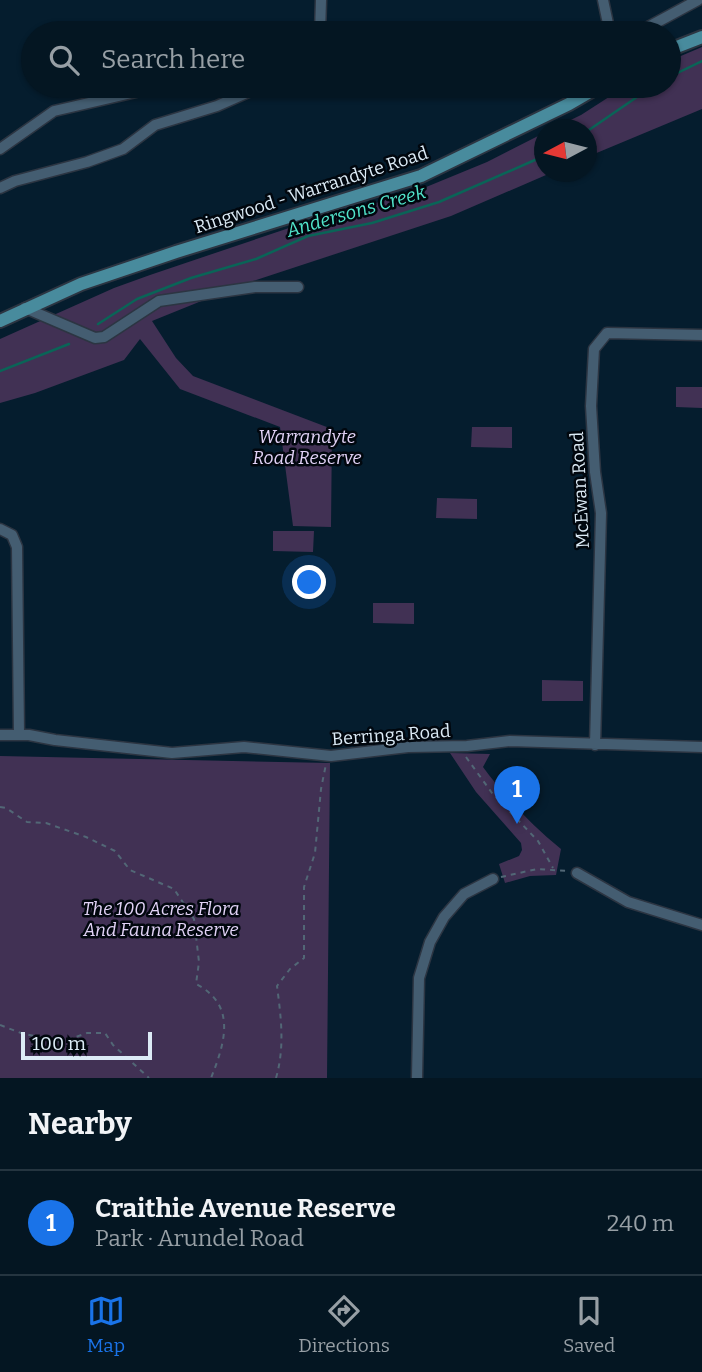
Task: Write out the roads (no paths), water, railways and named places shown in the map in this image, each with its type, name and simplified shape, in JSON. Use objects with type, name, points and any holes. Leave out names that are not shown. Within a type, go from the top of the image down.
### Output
[{"type":"main road","points":[[681,45],[702,37]]},
{"type":"main road","name":"Ringwood - Warrandyte Road","points":[[0,321],[82,284],[421,176],[579,98]]},
{"type":"street","points":[[320,21],[321,0]]},
{"type":"street","points":[[603,0],[607,21]]},
{"type":"street","points":[[659,21],[698,0]]},
{"type":"street","points":[[0,149],[54,111],[110,98]]},
{"type":"street","points":[[0,188],[15,181],[123,149],[155,125],[235,98]]},
{"type":"street","points":[[25,308],[95,338],[104,337],[159,301],[255,286],[298,287]]},
{"type":"street","name":"McEwan Road","points":[[596,745],[601,513],[595,472],[591,405],[594,349],[607,333],[702,335]]},
{"type":"street","points":[[0,529],[12,535],[17,547],[19,735]]},
{"type":"street","name":"Berringa Road","points":[[0,735],[172,753],[244,747],[331,756],[408,747],[510,741],[702,747]]},
{"type":"street","points":[[577,873],[636,905],[702,925]]},
{"type":"street","points":[[417,1078],[419,978],[430,942],[444,917],[464,894],[493,879]]},
{"type":"waterway","name":"Andersons Creek","points":[[681,71],[702,61]]},
{"type":"waterway","name":"Andersons Creek","points":[[597,124],[636,98]]},
{"type":"waterway","name":"Andersons Creek","points":[[98,324],[137,299],[191,278],[256,259],[308,236],[372,223],[439,202],[534,160]]},
{"type":"waterway","name":"Andersons Creek","points":[[0,371],[69,344]]},
{"type":"place","name":"Craithie Avenue Reserve","points":[[517,824]]},
{"type":"park label","name":"Warrandyte Road Reserve","points":[[307,447]]},
{"type":"park label","name":"The 100 Acres Flora And Fauna Reserve","points":[[161,919]]}]
